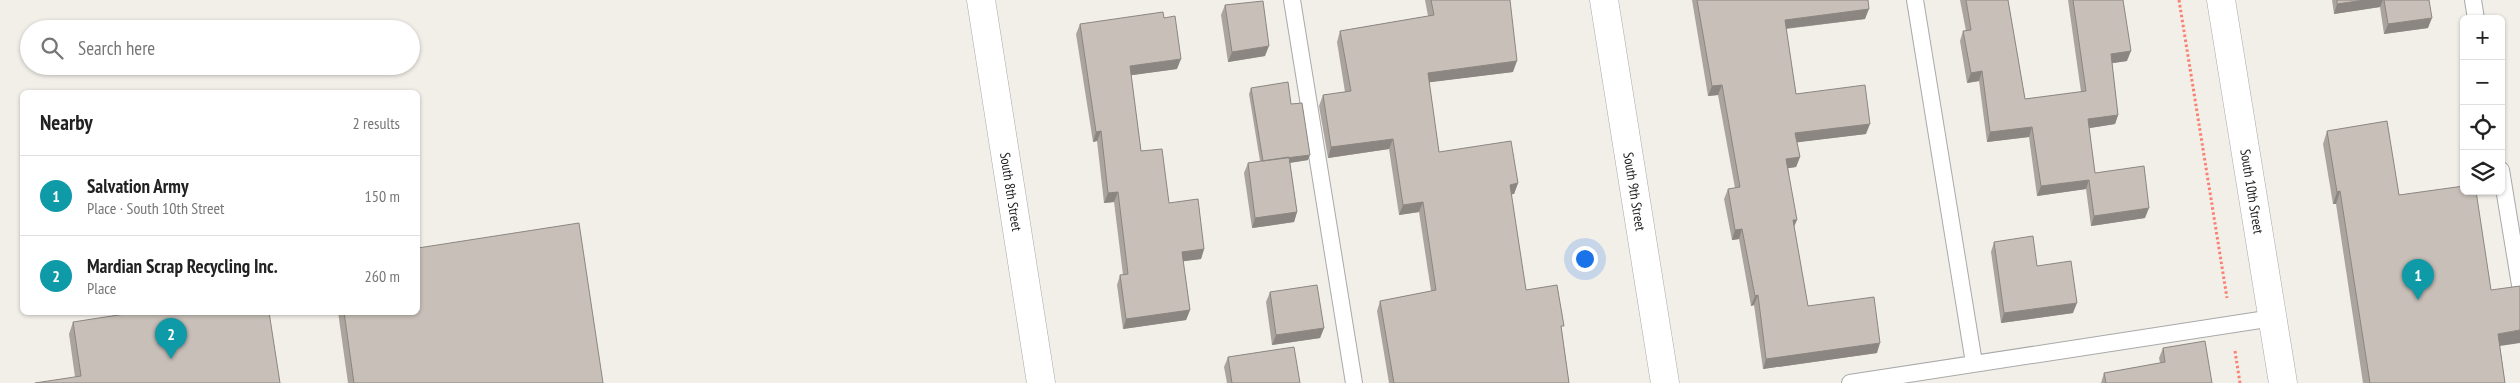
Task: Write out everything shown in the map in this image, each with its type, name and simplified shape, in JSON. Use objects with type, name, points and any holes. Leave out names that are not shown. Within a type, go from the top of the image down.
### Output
[{"type":"street","name":"South 8th Street","points":[[981,0],[1041,383]]},
{"type":"street","name":"South 9th Street","points":[[1604,0],[1665,383]]},
{"type":"street","name":"South 10th Street","points":[[2221,0],[2283,383]]},
{"type":"lane","points":[[1292,0],[1354,383]]},
{"type":"lane","points":[[1915,0],[1974,363]]},
{"type":"lane","points":[[2474,0],[2476,15]]},
{"type":"lane","points":[[2505,194],[2520,285]]},
{"type":"lane","points":[[1850,383],[2272,318]]},
{"type":"path","points":[[2180,0],[2240,383]]},
{"type":"building","points":[[1431,0],[1510,0],[1517,61],[1428,73],[1439,152],[1511,141],[1518,183],[1510,185],[1526,290],[1557,285],[1564,326],[1561,326],[1569,383],[1394,383],[1380,301],[1436,290],[1423,202],[1403,205],[1393,139],[1331,147],[1323,95],[1351,91],[1340,31],[1434,15]]},
{"type":"building","points":[[1697,0],[1868,0],[1869,9],[1785,20],[1796,94],[1865,85],[1870,124],[1795,133],[1800,157],[1786,159],[1797,220],[1793,220],[1808,306],[1874,297],[1880,343],[1766,359],[1758,295],[1755,296],[1742,229],[1735,230],[1728,189],[1740,187],[1722,85],[1712,86]]},
{"type":"building","points":[[1966,0],[2008,0],[2025,99],[2086,91],[2073,0],[2123,0],[2131,51],[2111,54],[2118,115],[2088,119],[2095,173],[2144,166],[2149,208],[2094,216],[2089,180],[2041,186],[2032,127],[1990,132],[1982,71],[1971,73],[1963,31],[1971,30]]},
{"type":"building","points":[[2337,0],[2365,0],[2337,4]]},
{"type":"building","points":[[2384,0],[2429,0],[2432,18],[2388,24]]},
{"type":"building","points":[[1263,1],[1269,46],[1232,52],[1225,5]]},
{"type":"building","points":[[1163,12],[1164,18],[1175,16],[1181,59],[1130,66],[1141,151],[1162,149],[1169,203],[1198,199],[1204,249],[1182,252],[1190,310],[1126,319],[1120,275],[1128,274],[1118,192],[1108,193],[1101,131],[1096,132],[1080,24]]},
{"type":"building","points":[[1288,82],[1291,104],[1302,103],[1310,155],[1263,161],[1251,88]]},
{"type":"building","points":[[2387,121],[2399,195],[2460,187],[2460,195],[2477,195],[2491,290],[2520,286],[2520,330],[2498,334],[2505,383],[2370,383],[2340,191],[2337,192],[2327,131]]},
{"type":"building","points":[[1289,157],[1297,212],[1255,218],[1248,163]]},
{"type":"building","points":[[579,223],[603,383],[354,383],[344,315],[420,315],[420,248]]},
{"type":"building","points":[[2033,236],[2037,266],[2071,261],[2077,303],[2004,313],[1994,242]]},
{"type":"building","points":[[1317,285],[1324,328],[1276,335],[1270,292]]},
{"type":"building","points":[[118,315],[269,315],[280,383],[35,383],[81,376],[73,322]]},
{"type":"building","points":[[2205,341],[2212,383],[2106,383],[2104,373],[2165,362],[2163,348]]},
{"type":"building","points":[[1294,347],[1300,383],[1232,383],[1228,357]]},
{"type":"place","name":"Salvation Army","points":[[2418,300]]},
{"type":"place","name":"Mardian Scrap Recycling Inc.","points":[[171,359]]}]
